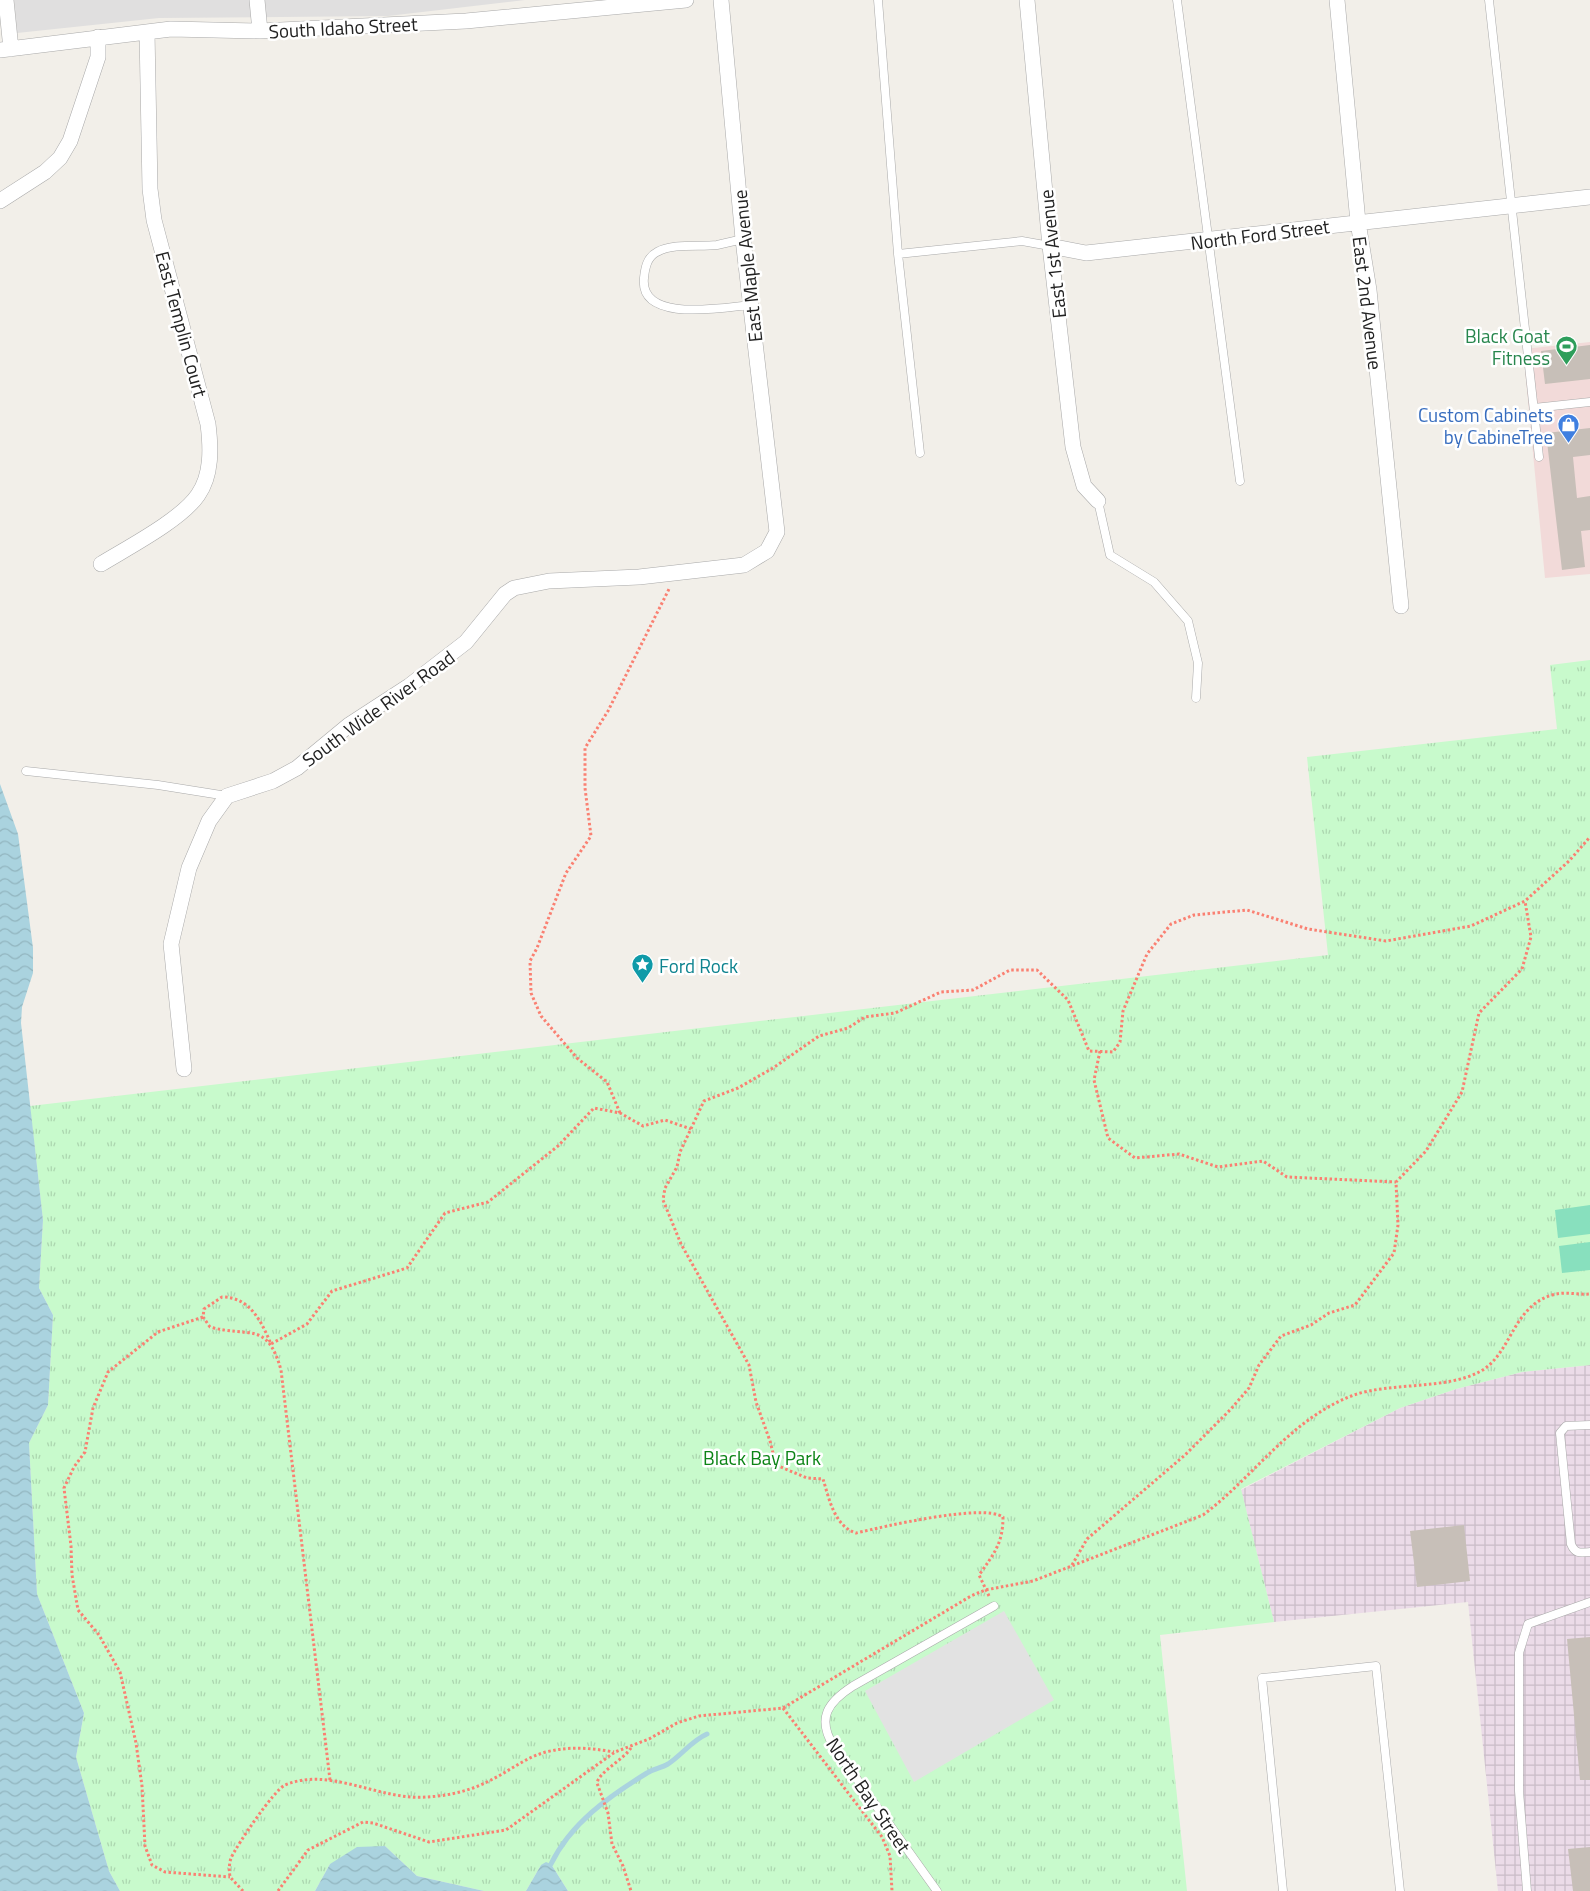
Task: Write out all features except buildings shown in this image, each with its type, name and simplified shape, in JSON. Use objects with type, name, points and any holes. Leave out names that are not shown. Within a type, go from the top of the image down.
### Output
[{"type":"street","points":[[6,0],[6,49]]},
{"type":"street","points":[[257,0],[260,31]]},
{"type":"street","name":"South Idaho Street","points":[[6,49],[170,29],[260,31],[466,21],[686,0]]},
{"type":"street","name":"East Maple Avenue","points":[[721,0],[743,239],[777,532]]},
{"type":"street","name":"East 1st Avenue","points":[[1027,0],[1050,246],[1076,464],[1084,486],[1098,501]]},
{"type":"street","name":"East 2nd Avenue","points":[[1337,0],[1358,222],[1369,290],[1400,606]]},
{"type":"street","name":"East Templin Court","points":[[101,564],[178,515],[198,496],[206,476],[211,450],[208,424],[154,220],[150,189],[148,32]]},
{"type":"street","points":[[0,201],[45,172],[70,141],[98,57],[98,37]]},
{"type":"street","name":"North Ford Street","points":[[1050,246],[1086,253],[1209,241],[1358,222],[1590,197]]},
{"type":"street","name":"South Wide River Road","points":[[227,796],[274,781],[297,768],[349,725],[410,686],[466,642],[505,594],[514,588],[549,581],[677,573],[744,566],[767,551],[777,532]]},
{"type":"street","points":[[184,1069],[171,944],[189,868],[209,821],[227,796]]},
{"type":"lane","points":[[878,0],[898,254],[920,453]]},
{"type":"lane","points":[[1178,0],[1240,481]]},
{"type":"lane","points":[[1489,0],[1539,458]]},
{"type":"lane","points":[[743,239],[656,252],[645,265],[643,283],[650,298],[666,307],[691,311],[751,305]]},
{"type":"lane","points":[[898,254],[1022,241],[1050,246]]},
{"type":"lane","points":[[1534,408],[1590,402]]},
{"type":"lane","points":[[1098,501],[1110,555],[1154,582],[1188,621],[1198,663],[1196,698]]},
{"type":"lane","points":[[26,771],[158,785],[227,796]]},
{"type":"lane","points":[[1590,1424],[1566,1426],[1560,1433],[1571,1544],[1578,1553],[1590,1552]]},
{"type":"lane","points":[[1527,1891],[1519,1791],[1518,1653],[1528,1624],[1590,1602]]},
{"type":"lane","name":"North Bay Street","points":[[937,1891],[834,1747],[827,1735],[826,1714],[836,1697],[853,1686],[994,1606]]},
{"type":"lane","points":[[1283,1891],[1262,1678],[1376,1666],[1400,1891]]},
{"type":"path","points":[[620,1113],[607,1082],[577,1058],[541,1016],[531,993],[530,961],[566,874],[591,836],[585,788],[585,748],[616,696],[677,573]]},
{"type":"path","points":[[985,1590],[979,1575],[996,1551],[1003,1535],[1003,1517],[997,1513],[970,1512],[856,1533],[847,1530],[834,1512],[823,1479],[807,1478],[776,1465],[770,1441],[756,1402],[749,1366],[681,1244],[663,1200],[680,1152],[704,1100],[752,1080],[819,1036],[848,1028],[864,1017],[894,1013],[941,992],[973,990],[1010,970],[1038,970],[1068,1000],[1088,1051],[1113,1052],[1120,1042],[1123,1011],[1147,954],[1171,924],[1194,915],[1247,910],[1308,929],[1386,941],[1471,926],[1525,901],[1569,861],[1590,837]]},
{"type":"path","points":[[1072,1566],[1087,1539],[1185,1455],[1230,1410],[1248,1388],[1259,1365],[1281,1336],[1311,1325],[1329,1313],[1355,1305],[1394,1252],[1398,1226],[1396,1182],[1426,1151],[1462,1092],[1478,1013],[1522,969],[1531,937],[1525,901]]},
{"type":"path","points":[[1100,1051],[1094,1080],[1108,1138],[1135,1158],[1179,1154],[1218,1167],[1263,1160],[1287,1177],[1396,1182]]},
{"type":"path","points":[[271,1344],[307,1324],[332,1291],[407,1268],[445,1213],[488,1202],[558,1146],[594,1108],[620,1113],[643,1126],[664,1120],[691,1129]]},
{"type":"path","points":[[278,1891],[308,1850],[363,1822],[373,1823],[429,1842],[506,1830],[614,1752],[631,1748],[677,1723],[699,1716],[783,1708],[965,1599],[985,1590],[1033,1581],[1203,1515],[1224,1499],[1276,1447],[1328,1408],[1354,1396],[1378,1389],[1445,1381],[1481,1370],[1494,1358],[1521,1317],[1537,1301],[1553,1294],[1590,1294]]},
{"type":"path","points":[[271,1344],[257,1334],[210,1327],[203,1317],[204,1309],[218,1298],[238,1299],[252,1309],[263,1325],[271,1344],[278,1361],[283,1382],[330,1780]]},
{"type":"path","points":[[203,1317],[158,1332],[108,1372],[93,1408],[85,1452],[74,1467],[64,1488],[71,1546],[72,1576],[78,1610],[99,1635],[120,1672],[136,1743],[142,1786],[145,1846],[152,1865],[165,1872],[230,1877],[243,1891]]},
{"type":"path","points":[[783,1708],[882,1837],[890,1856],[892,1891]]},
{"type":"path","points":[[230,1877],[231,1860],[237,1846],[282,1787],[296,1781],[330,1780],[396,1796],[426,1797],[459,1792],[488,1782],[546,1752],[584,1747],[614,1752]]},
{"type":"path","points":[[631,1748],[625,1757],[597,1780],[608,1813],[612,1844],[623,1866],[631,1891]]},
{"type":"shaded area","points":[[14,0],[525,0],[388,16],[159,18],[17,33]]},
{"type":"shaded area","points":[[1590,342],[1590,574],[1545,578],[1523,349]]},
{"type":"shaded area","points":[[1590,1365],[1590,1891],[1498,1891],[1468,1602],[1274,1622],[1241,1490],[1400,1408],[1456,1389],[1522,1372]]},
{"type":"shaded area","points":[[1004,1611],[1054,1700],[914,1782],[865,1691]]},
{"type":"green space","name":"Black Bay Park","points":[[1590,660],[1590,1365],[1522,1372],[1456,1389],[1400,1408],[1241,1489],[1274,1622],[1160,1635],[1187,1891],[568,1891],[551,1864],[541,1865],[526,1891],[484,1891],[417,1876],[385,1846],[330,1864],[315,1891],[120,1891],[109,1871],[76,1757],[84,1713],[37,1594],[29,1443],[48,1405],[53,1315],[39,1288],[43,1220],[30,1106],[1328,955],[1307,757],[1557,729],[1550,665]]},
{"type":"green space","points":[[1590,1205],[1590,1234],[1558,1238],[1555,1210]]},
{"type":"green space","points":[[1590,1242],[1590,1270],[1562,1273],[1559,1246]]},
{"type":"water","points":[[0,784],[18,834],[33,948],[33,973],[22,1007],[21,1023],[43,1220],[39,1288],[53,1315],[48,1405],[29,1443],[37,1594],[84,1713],[76,1757],[109,1871],[120,1891],[0,1891]]},
{"type":"water","points":[[385,1846],[417,1876],[484,1891],[315,1891],[330,1864],[357,1847]]},
{"type":"water","points":[[546,1862],[551,1864],[568,1891],[526,1891],[541,1865]]},
{"type":"waterway","points":[[551,1864],[569,1836],[592,1812],[632,1782],[668,1764],[696,1740],[707,1734]]},
{"type":"place","name":"Black Goat Fitness","points":[[1566,365]]},
{"type":"place","name":"Custom Cabinets by CabineTree","points":[[1569,444]]},
{"type":"place","name":"Ford Rock","points":[[643,984]]}]
